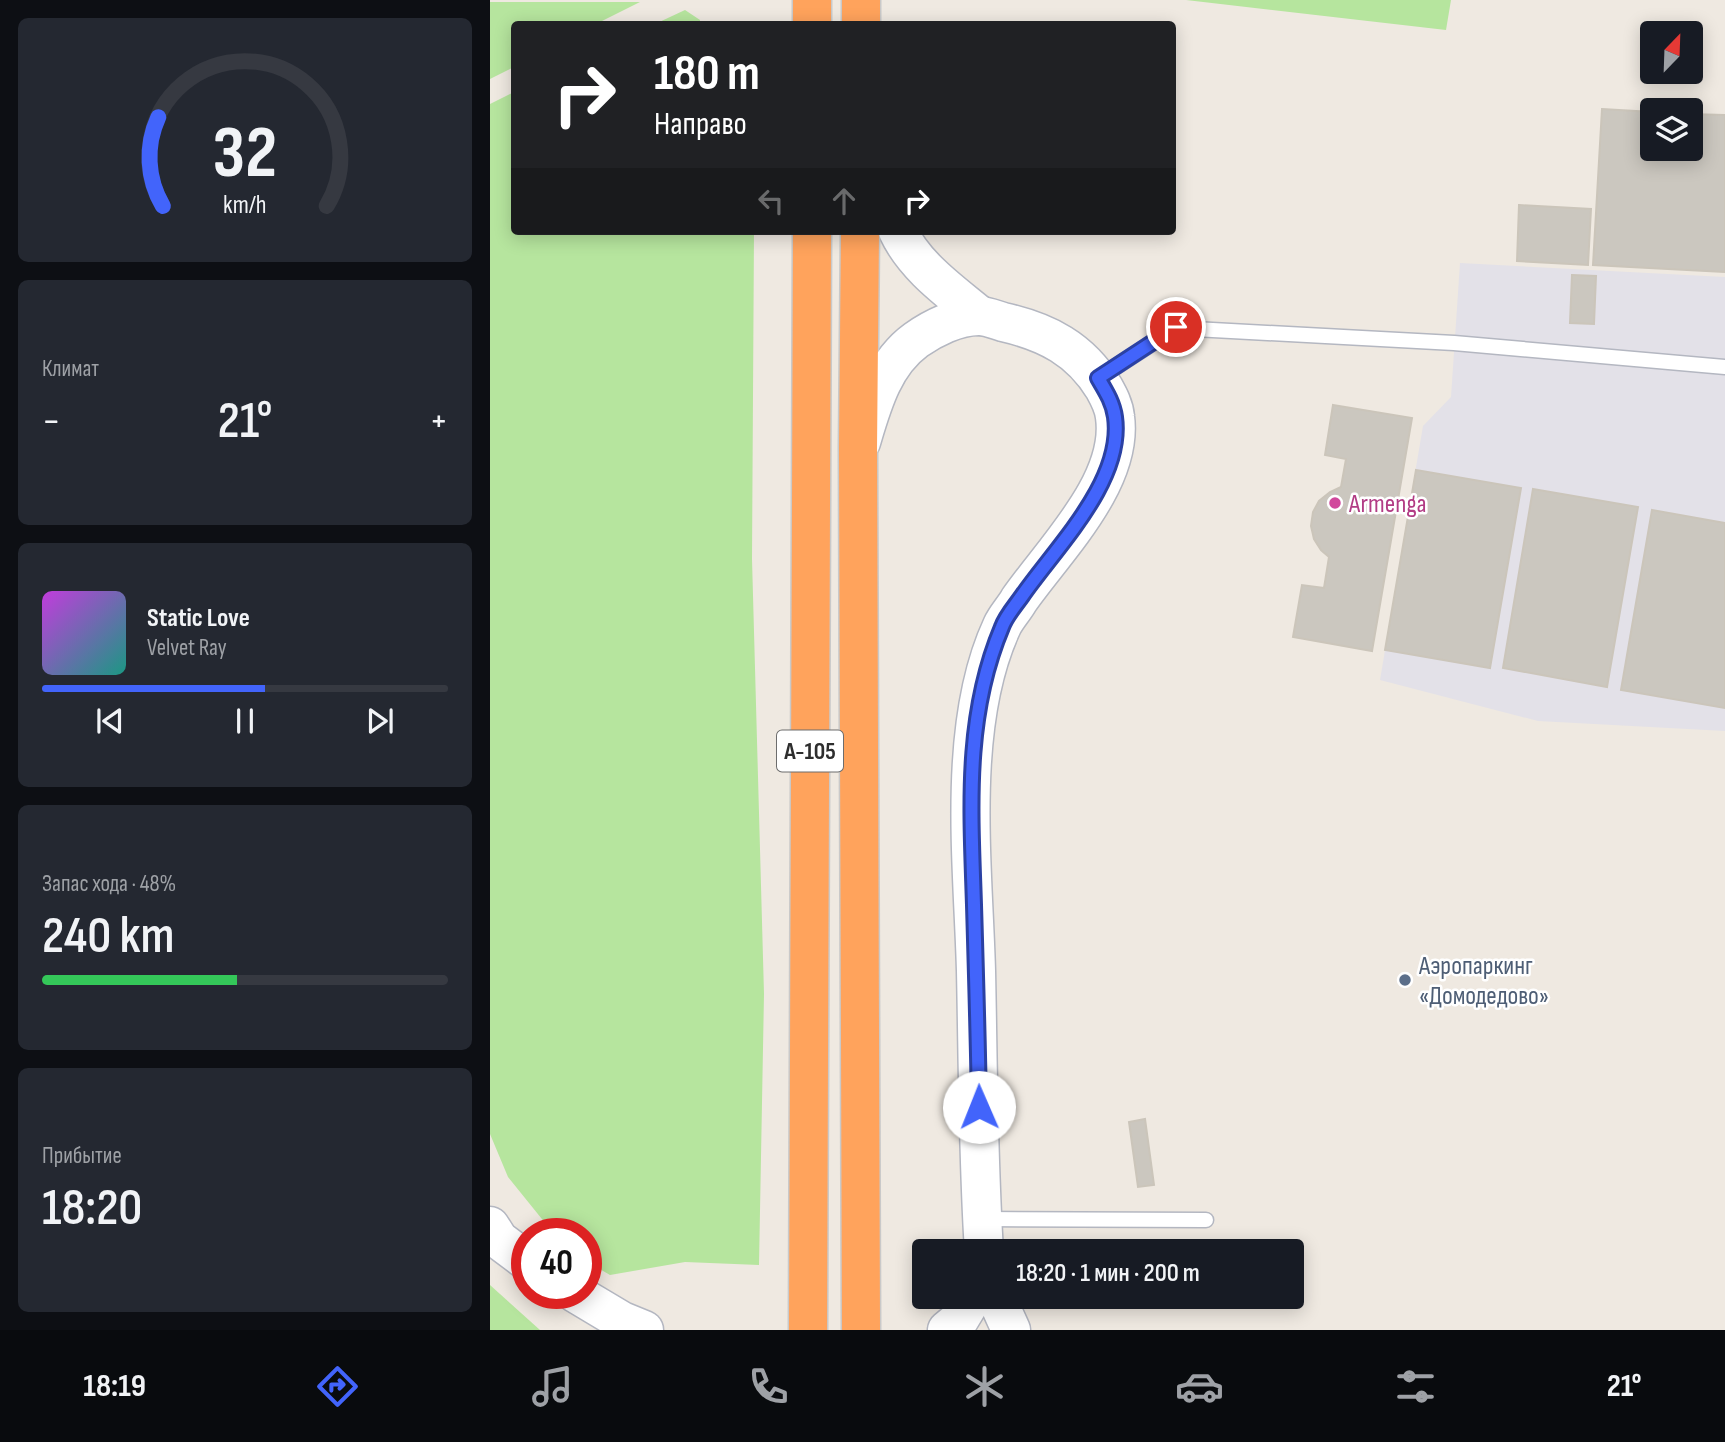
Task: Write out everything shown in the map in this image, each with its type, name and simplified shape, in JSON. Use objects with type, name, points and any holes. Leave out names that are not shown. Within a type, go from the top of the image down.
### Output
[{"type":"highway","points":[[812,0],[812,21]]},
{"type":"highway","points":[[861,21],[862,0]]},
{"type":"highway","name":"А-105","points":[[808,1330],[811,235]]},
{"type":"highway","name":"А-105","points":[[860,235],[858,449],[861,1330]]},
{"type":"street","points":[[900,235],[906,248],[927,270],[980,316]]},
{"type":"street","points":[[858,449],[872,404],[888,368],[914,341],[946,323],[980,316],[1028,328],[1064,345],[1090,366],[1110,399],[1116,417],[1114,449],[1100,488],[1079,522],[1042,566],[1003,625],[981,688],[971,772],[983,1235]]},
{"type":"street","points":[[490,1226],[499,1240],[511,1249]]},
{"type":"street","points":[[602,1309],[644,1330]]},
{"type":"street","points":[[947,1330],[959,1320],[966,1309]]},
{"type":"street","points":[[1002,1309],[1012,1330]]},
{"type":"lane","points":[[1098,378],[1176,327],[1454,343],[1725,367]]},
{"type":"lane","points":[[983,1235],[1206,1220]]},
{"type":"shaded area","points":[[1460,263],[1725,277],[1725,731],[1538,721],[1380,680],[1423,426],[1451,397]]},
{"type":"green space","points":[[1186,0],[1451,0],[1446,30]]},
{"type":"green space","points":[[490,2],[640,2],[602,21],[511,21],[511,68],[490,79]]},
{"type":"green space","points":[[685,10],[700,20],[700,21],[661,21]]},
{"type":"green space","points":[[511,94],[511,235],[754,235],[752,559],[764,994],[759,1265],[685,1262],[610,1275],[602,1270],[602,1218],[541,1218],[508,1177],[490,1134],[490,104]]},
{"type":"green space","points":[[490,1285],[511,1304],[511,1309],[517,1309],[540,1330],[490,1330]]},
{"type":"building","points":[[1602,109],[1640,111],[1640,161],[1703,161],[1703,114],[1725,115],[1725,272],[1593,265]]},
{"type":"building","points":[[1519,205],[1591,209],[1588,265],[1517,261]]},
{"type":"building","points":[[1572,275],[1596,276],[1594,324],[1570,323]]},
{"type":"building","points":[[1333,405],[1412,418],[1372,651],[1293,637],[1302,585],[1324,588],[1329,557],[1314,539],[1311,526],[1313,512],[1319,501],[1341,487],[1346,459],[1325,455]]},
{"type":"building","points":[[1416,470],[1521,488],[1490,668],[1385,650]]},
{"type":"building","points":[[1533,489],[1638,507],[1607,687],[1503,668]]},
{"type":"building","points":[[1652,510],[1725,523],[1725,708],[1621,690]]},
{"type":"building","points":[[1145,1119],[1154,1185],[1138,1187],[1129,1122]]},
{"type":"place","name":"Armenga","points":[[1335,503]]},
{"type":"place","name":"Аэропаркинг «Домодедово»","points":[[1405,980]]},
{"type":"route","points":[[979,1107],[971,772],[981,688],[1003,625],[1042,566],[1079,522],[1100,488],[1114,449],[1116,417],[1098,378],[1176,327]]}]
